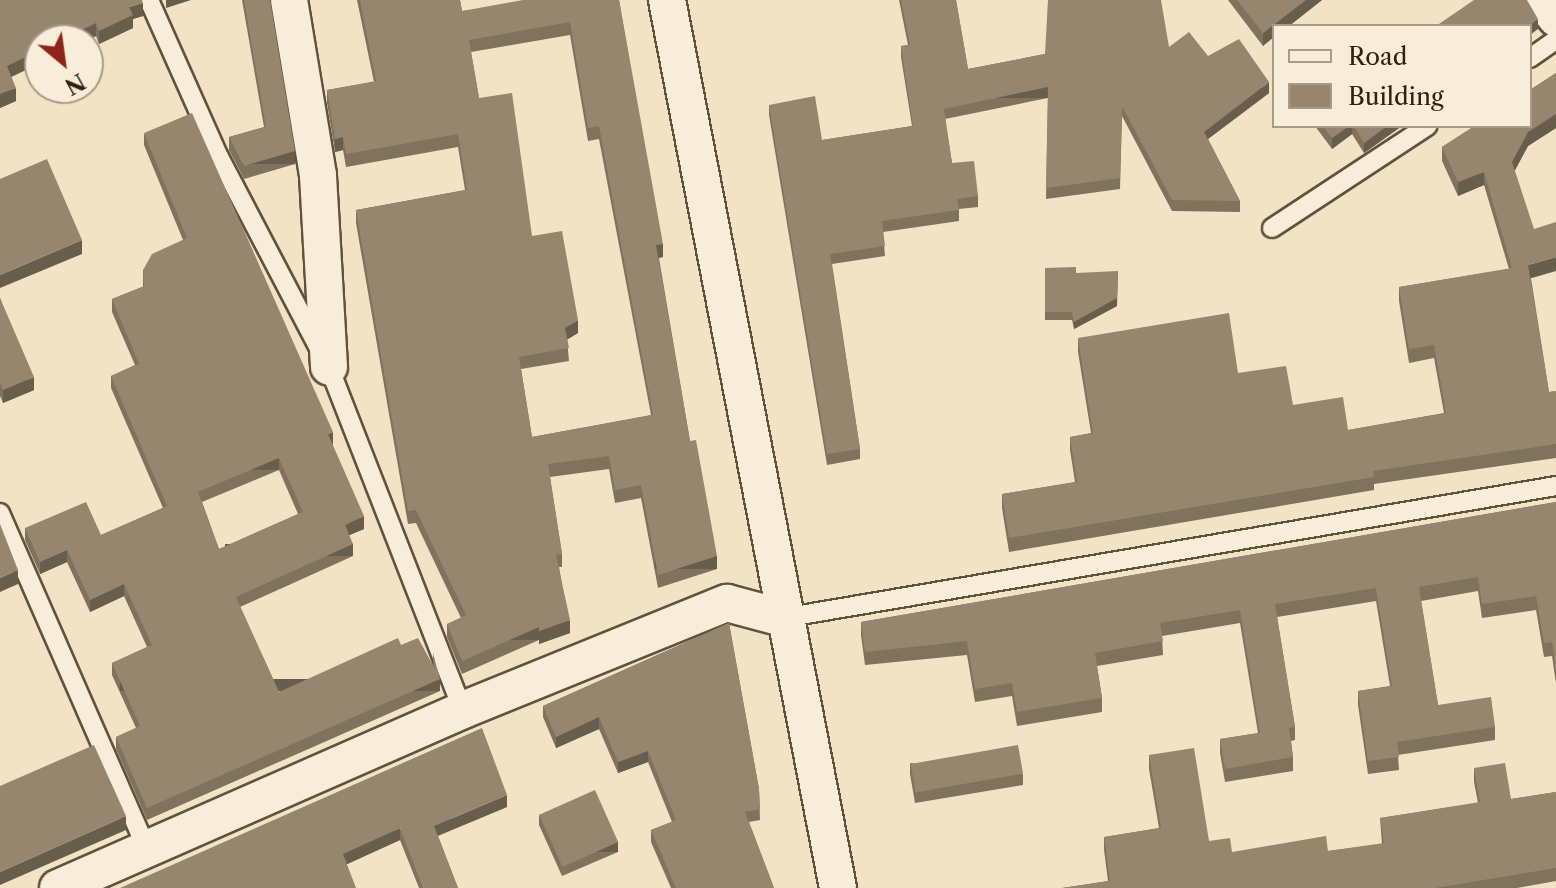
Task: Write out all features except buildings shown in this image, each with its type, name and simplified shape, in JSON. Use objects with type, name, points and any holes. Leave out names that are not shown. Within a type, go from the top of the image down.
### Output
[{"type":"street","points":[[289,0],[318,176],[329,367]]},
{"type":"street","points":[[667,0],[783,618],[838,888]]},
{"type":"street","points":[[1542,0],[1556,18]]},
{"type":"street","points":[[58,888],[463,710],[727,603],[783,618]]},
{"type":"lane","points":[[149,0],[219,157],[329,367],[463,710]]},
{"type":"lane","points":[[1532,57],[1556,40]]},
{"type":"lane","points":[[1272,228],[1424,128]]},
{"type":"lane","points":[[783,618],[1556,486]]},
{"type":"lane","points":[[0,513],[148,851]]}]
